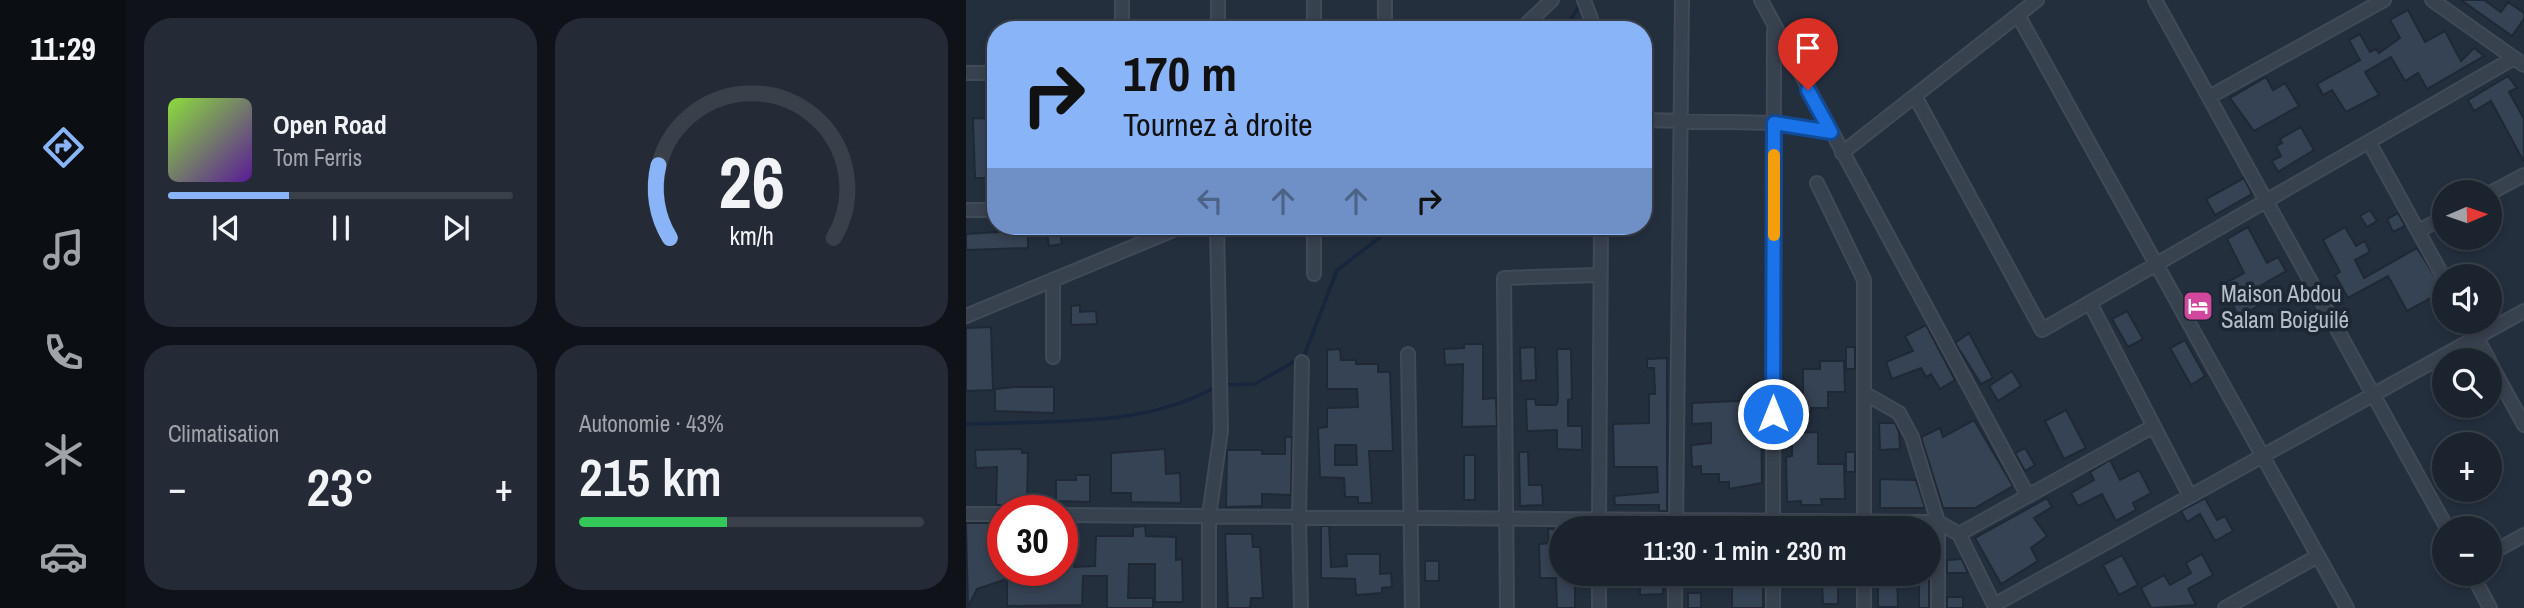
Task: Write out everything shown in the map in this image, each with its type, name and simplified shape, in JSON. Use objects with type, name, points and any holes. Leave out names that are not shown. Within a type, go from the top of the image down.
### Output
[{"type":"street","points":[[1122,0],[1122,21]]},
{"type":"street","points":[[1218,0],[1218,21]]},
{"type":"street","points":[[1314,0],[1314,21]]},
{"type":"street","points":[[1385,0],[1385,21]]},
{"type":"street","points":[[1530,21],[1552,0]]},
{"type":"street","points":[[1584,0],[1592,21]]},
{"type":"street","points":[[1676,516],[1682,0]]},
{"type":"street","points":[[1761,0],[2028,496]]},
{"type":"street","points":[[1842,153],[2037,0]]},
{"type":"street","points":[[2155,0],[2439,516]]},
{"type":"street","points":[[2208,97],[2384,0]]},
{"type":"street","points":[[1914,96],[2042,330],[2369,142],[2519,61],[2440,2]]},
{"type":"street","points":[[2018,15],[2347,608]]},
{"type":"street","points":[[1773,516],[1774,27]]},
{"type":"street","points":[[966,73],[987,73]]},
{"type":"street","points":[[1652,120],[1774,123],[1831,132]]},
{"type":"street","points":[[2369,142],[2436,264]]},
{"type":"street","points":[[2502,187],[2524,175]]},
{"type":"street","points":[[1817,183],[1864,280],[1864,516]]},
{"type":"street","points":[[966,210],[987,210]]},
{"type":"street","points":[[2418,231],[2432,224]]},
{"type":"street","points":[[966,316],[1161,235]]},
{"type":"street","points":[[1209,608],[1209,516],[1221,431],[1217,235]]},
{"type":"street","points":[[1314,235],[1314,274]]},
{"type":"street","points":[[1599,516],[1601,235]]},
{"type":"street","points":[[1507,608],[1504,278],[1599,275]]},
{"type":"street","points":[[1053,280],[1053,357]]},
{"type":"street","points":[[2090,303],[2190,496]]},
{"type":"street","points":[[1941,524],[1959,534],[1994,605],[2524,311]]},
{"type":"street","points":[[2474,334],[2482,348]]},
{"type":"street","points":[[1408,354],[1412,608]]},
{"type":"street","points":[[1301,608],[1299,517],[1302,362]]},
{"type":"street","points":[[2502,385],[2524,425]]},
{"type":"street","points":[[1864,393],[1899,413],[1912,436],[1936,516]]},
{"type":"street","points":[[1959,534],[2154,426]]},
{"type":"street","points":[[966,514],[987,514]]},
{"type":"street","points":[[1078,515],[1506,518],[1549,521]]},
{"type":"street","points":[[2502,548],[2524,536]]},
{"type":"street","points":[[2225,608],[2318,556]]},
{"type":"street","points":[[1599,586],[1599,608]]},
{"type":"street","points":[[1675,586],[1675,608]]},
{"type":"street","points":[[1773,586],[1773,608]]},
{"type":"street","points":[[1864,586],[1864,608]]},
{"type":"street","points":[[1938,586],[1938,608]]},
{"type":"street","points":[[2476,586],[2484,606]]},
{"type":"building","points":[[2461,0],[2484,0],[2501,12],[2508,2],[2524,13],[2524,19],[2512,36]]},
{"type":"building","points":[[2408,10],[2425,42],[2445,31],[2461,61],[2474,48],[2484,56],[2427,89],[2418,73],[2405,81],[2391,57],[2365,72],[2379,95],[2346,112],[2332,90],[2323,95],[2317,84],[2360,60],[2349,40],[2360,34],[2370,52],[2376,49],[2379,53],[2400,38],[2390,20]]},
{"type":"building","points":[[2508,76],[2517,88],[2509,92],[2524,119],[2524,162],[2491,101],[2474,111],[2468,100]]},
{"type":"building","points":[[2266,77],[2273,90],[2285,83],[2299,106],[2254,131],[2230,98]]},
{"type":"building","points":[[973,118],[987,119],[987,178],[975,178]]},
{"type":"building","points":[[2301,127],[2314,150],[2278,172],[2272,161],[2281,156],[2276,146],[2282,143],[2280,139]]},
{"type":"building","points":[[2244,178],[2252,194],[2215,215],[2206,199]]},
{"type":"building","points":[[2370,210],[2377,221],[2367,227],[2360,216]]},
{"type":"building","points":[[2398,213],[2405,226],[2393,232],[2387,219]]},
{"type":"building","points":[[2248,227],[2267,263],[2278,257],[2286,271],[2255,289],[2258,293],[2252,296],[2258,306],[2239,317],[2222,285],[2244,273],[2227,239]]},
{"type":"building","points":[[2345,227],[2356,246],[2365,241],[2370,252],[2355,260],[2364,278],[2417,248],[2432,272],[2432,297],[2407,311],[2388,276],[2348,298],[2335,275],[2340,272],[2323,240]]},
{"type":"building","points":[[966,234],[1028,235],[1028,248],[966,250]]},
{"type":"building","points":[[1047,235],[1060,235],[1062,244],[1049,246]]},
{"type":"building","points":[[1080,305],[1080,312],[1096,311],[1097,324],[1071,325],[1071,306]]},
{"type":"building","points":[[2127,311],[2143,339],[2128,347],[2112,319]]},
{"type":"building","points":[[1926,325],[1955,380],[1940,389],[1931,374],[1926,377],[1921,368],[1892,379],[1886,362],[1913,351],[1905,336]]},
{"type":"building","points":[[991,327],[993,390],[966,391],[966,328]]},
{"type":"building","points":[[1969,333],[1993,378],[1981,384],[1955,343]]},
{"type":"building","points":[[2185,340],[2205,376],[2191,385],[2170,348]]},
{"type":"building","points":[[1464,344],[1483,344],[1483,399],[1496,398],[1497,426],[1462,427],[1463,364],[1445,365],[1444,349],[1464,348]]},
{"type":"building","points":[[1535,347],[1536,380],[1521,381],[1520,348]]},
{"type":"building","points":[[1846,347],[1855,347],[1855,369],[1846,369]]},
{"type":"building","points":[[1340,349],[1341,360],[1356,360],[1356,364],[1378,364],[1378,372],[1390,372],[1393,451],[1369,451],[1372,503],[1358,503],[1358,497],[1345,497],[1344,478],[1320,477],[1318,428],[1327,427],[1327,408],[1358,407],[1357,389],[1327,389],[1327,350]],"holes":[[[1335,445],[1356,445],[1357,465],[1335,465]]]},
{"type":"building","points":[[1557,349],[1571,349],[1572,399],[1568,400],[1568,426],[1582,426],[1582,450],[1557,449],[1557,430],[1527,431],[1526,399],[1535,399],[1536,405],[1556,405],[1558,401]]},
{"type":"building","points":[[1667,358],[1667,511],[1659,511],[1659,505],[1615,505],[1614,496],[1658,492],[1657,467],[1614,467],[1613,424],[1649,423],[1649,394],[1655,394],[1654,368],[1647,368],[1647,359]]},
{"type":"building","points":[[1820,361],[1844,361],[1845,392],[1828,392],[1828,408],[1811,408],[1811,412],[1798,412],[1798,401],[1803,400],[1803,369],[1820,369]]},
{"type":"building","points":[[2012,371],[2021,386],[1998,401],[1989,386]]},
{"type":"building","points":[[1054,387],[1054,413],[995,411],[995,389]]},
{"type":"building","points":[[1761,400],[1762,483],[1729,489],[1729,482],[1719,482],[1719,474],[1701,474],[1701,466],[1692,467],[1691,445],[1711,443],[1711,423],[1692,424],[1692,403]]},
{"type":"building","points":[[2066,410],[2086,448],[2064,459],[2045,421]]},
{"type":"building","points":[[1974,420],[2013,486],[1975,508],[1943,508],[1921,437],[1940,428],[1943,437]]},
{"type":"building","points":[[1879,423],[1895,423],[1899,432],[1900,449],[1880,450]]},
{"type":"building","points":[[1818,432],[1818,464],[1844,464],[1845,499],[1821,499],[1822,505],[1801,505],[1801,501],[1787,502],[1786,457],[1792,456],[1792,433]]},
{"type":"building","points":[[1285,437],[1292,437],[1291,495],[1262,494],[1262,506],[1226,507],[1227,450],[1262,450],[1262,454],[1285,454]]},
{"type":"building","points":[[2025,448],[2035,465],[2025,471],[2015,453]]},
{"type":"building","points":[[1022,449],[1022,453],[1028,453],[1027,495],[996,495],[997,467],[976,468],[975,450]]},
{"type":"building","points":[[1165,449],[1166,474],[1180,473],[1181,503],[1131,502],[1131,493],[1111,493],[1111,453]]},
{"type":"building","points":[[1519,452],[1528,452],[1529,485],[1542,485],[1543,505],[1520,506]]},
{"type":"building","points":[[1846,452],[1855,452],[1855,472],[1846,472]]},
{"type":"building","points":[[1464,455],[1475,455],[1475,500],[1464,500]]},
{"type":"building","points":[[2110,460],[2120,480],[2139,470],[2151,493],[2133,503],[2136,510],[2116,521],[2102,494],[2078,506],[2071,493],[2094,480],[2090,472]]},
{"type":"building","points":[[1076,475],[1090,475],[1090,502],[1078,502],[1078,495],[1056,495],[1056,480],[1076,480]]},
{"type":"building","points":[[1880,479],[1916,480],[1925,508],[1880,508]]},
{"type":"building","points":[[2047,498],[2052,507],[2034,518],[2047,536],[2031,548],[2038,561],[2001,584],[1975,538]]},
{"type":"building","points":[[2205,498],[2217,520],[2225,516],[2233,531],[2215,541],[2200,514],[2187,522],[2181,511]]},
{"type":"building","points":[[966,523],[987,523],[987,586],[977,589],[968,607]]},
{"type":"building","points":[[1145,526],[1146,536],[1176,537],[1176,560],[1182,559],[1183,602],[1155,602],[1155,564],[1129,564],[1128,598],[1153,598],[1153,608],[1107,608],[1107,576],[1083,576],[1082,605],[1007,606],[1007,586],[1078,586],[1078,567],[1095,566],[1096,536],[1133,536],[1133,527]]},
{"type":"building","points":[[1321,526],[1329,526],[1331,567],[1347,566],[1346,554],[1380,554],[1380,574],[1391,573],[1392,587],[1382,588],[1382,593],[1356,595],[1355,579],[1321,578]]},
{"type":"building","points":[[1225,534],[1252,534],[1253,547],[1260,547],[1263,598],[1251,598],[1250,608],[1228,608]]},
{"type":"building","points":[[1549,543],[1549,578],[1540,578],[1539,544]]},
{"type":"building","points":[[2202,554],[2213,575],[2188,589],[2196,605],[2151,608],[2141,588],[2164,575],[2170,585],[2191,573],[2186,563]]},
{"type":"building","points":[[2122,555],[2138,585],[2119,595],[2103,565]]},
{"type":"building","points":[[1962,559],[1968,573],[1947,573],[1947,560]]},
{"type":"building","points":[[1425,561],[1439,561],[1439,581],[1425,581]]},
{"type":"building","points":[[1556,586],[1575,586],[1575,608],[1557,608]]},
{"type":"building","points":[[1640,586],[1663,586],[1663,594],[1640,595]]},
{"type":"building","points":[[1732,586],[1763,586],[1763,608],[1732,608]]},
{"type":"building","points":[[1822,586],[1838,586],[1838,604],[1823,604]]},
{"type":"building","points":[[1878,586],[1897,586],[1898,607],[1878,607]]},
{"type":"building","points":[[1919,586],[1929,586],[1929,608],[1919,608]]},
{"type":"building","points":[[1688,593],[1701,593],[1701,608],[1688,608]]},
{"type":"building","points":[[1947,597],[1963,597],[1963,608],[1947,608]]},
{"type":"waterway","points":[[1570,21],[1582,2]]},
{"type":"waterway","points":[[1224,385],[1255,384],[1304,356],[1337,270],[1383,235]]},
{"type":"waterway","points":[[966,424],[1062,422],[1127,416],[1159,410],[1189,400],[1217,386]]},
{"type":"slow traffic","points":[[1774,155],[1774,235]]},
{"type":"place","name":"Maison Abdou Salam Boiguilé","points":[[2198,306]]},
{"type":"route","points":[[1773,414],[1774,123],[1831,132],[1808,90]]}]
